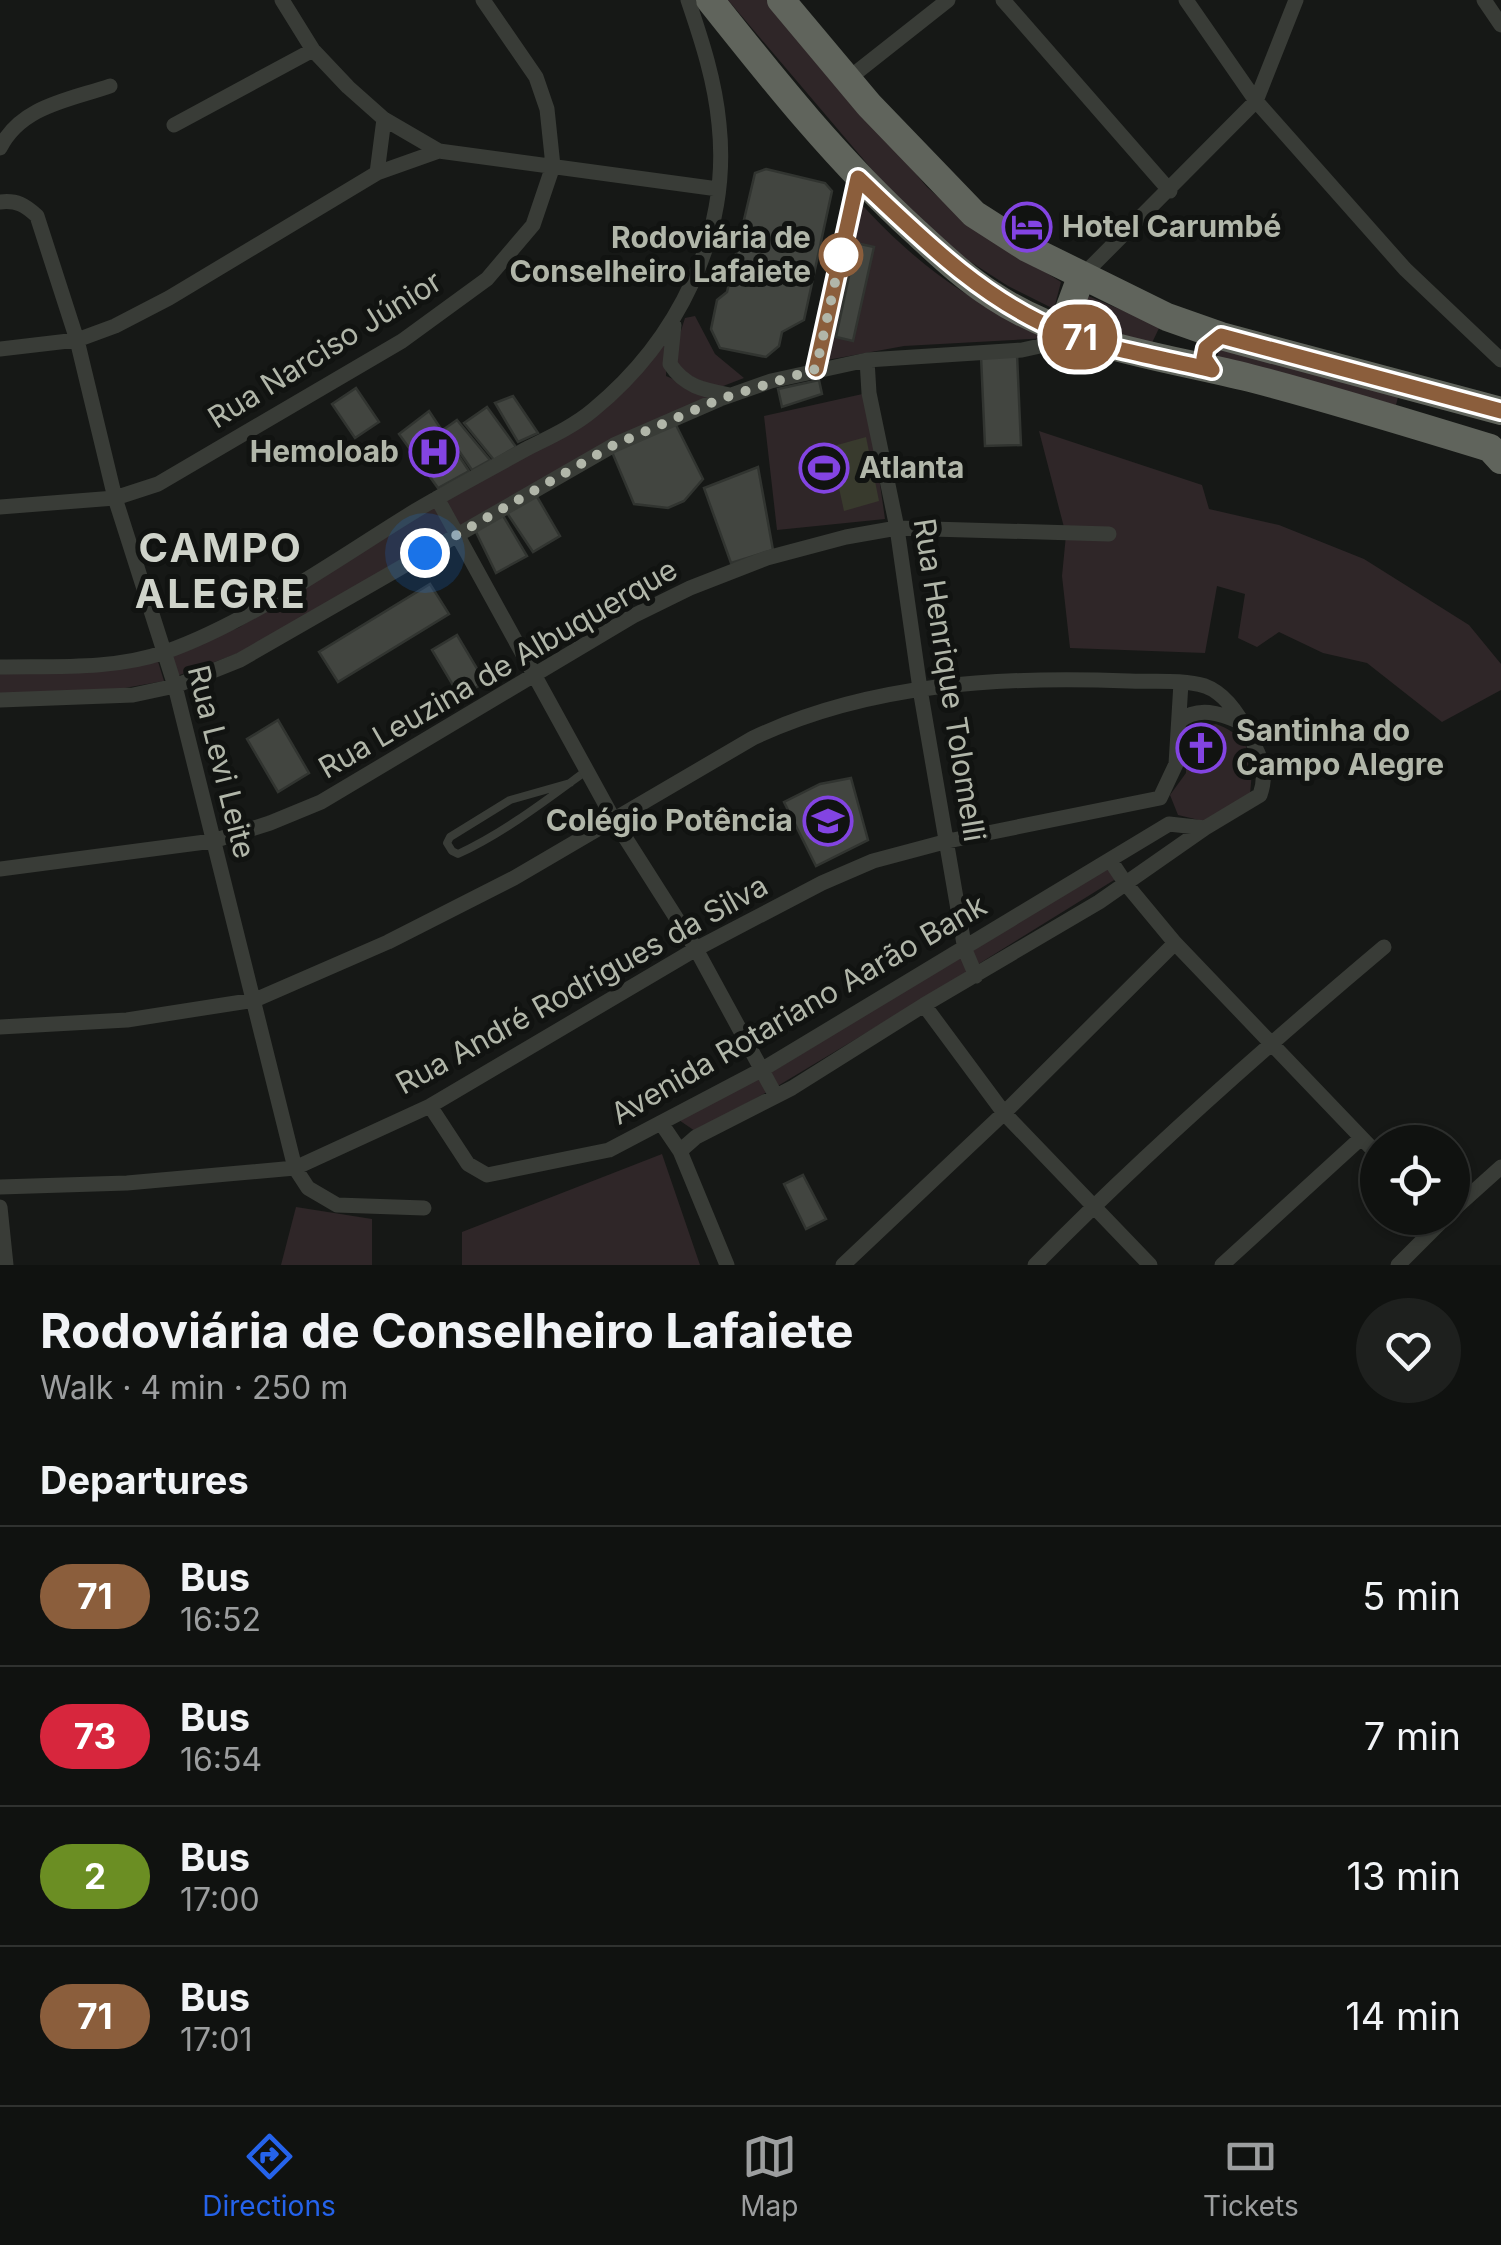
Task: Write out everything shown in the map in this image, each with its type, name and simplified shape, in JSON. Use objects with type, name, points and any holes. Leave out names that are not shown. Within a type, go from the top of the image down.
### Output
[{"type":"highway","points":[[710,0],[813,129],[858,178],[991,295],[1061,332],[1382,414],[1490,448],[1501,460]]},
{"type":"highway","points":[[781,0],[848,79],[974,214],[1081,277],[1167,317],[1221,336],[1469,400],[1498,425]]},
{"type":"highway","points":[[1061,332],[1081,277]]},
{"type":"highway","points":[[1158,358],[1170,346],[1174,334],[1167,317]]},
{"type":"highway","points":[[1212,370],[1204,358],[1206,348],[1221,336]]},
{"type":"highway","points":[[1385,380],[1408,393],[1472,412],[1498,425]]},
{"type":"highway","points":[[1382,414],[1498,425]]},
{"type":"street","points":[[282,0],[313,50],[348,88],[384,119],[439,150],[718,189]]},
{"type":"street","name":"Rua Narciso Júnior","points":[[0,507],[115,498],[158,484],[402,341],[487,280],[533,225],[554,166],[547,109],[536,76],[483,0]]},
{"type":"street","points":[[0,667],[122,662],[164,652],[237,620],[437,498],[592,411],[637,366],[676,318],[704,253],[718,189],[720,128],[712,78],[688,0]]},
{"type":"street","points":[[848,79],[948,0]]},
{"type":"street","points":[[1003,0],[1170,191]]},
{"type":"street","points":[[1186,0],[1256,102],[1405,268],[1501,360]]},
{"type":"street","points":[[1081,277],[1256,102],[1296,0]]},
{"type":"street","points":[[1484,0],[1501,25]]},
{"type":"street","points":[[174,125],[313,50]]},
{"type":"street","points":[[0,148],[8,132],[23,118],[110,86]]},
{"type":"street","points":[[377,174],[384,119]]},
{"type":"street","points":[[0,350],[77,340],[115,326],[170,298],[377,174],[439,150]]},
{"type":"street","name":"Rua Levi Leite","points":[[0,202],[14,201],[36,216],[77,340],[115,498],[175,686],[295,1168]]},
{"type":"street","points":[[676,318],[670,364],[677,375],[700,389],[730,395]]},
{"type":"street","points":[[0,700],[134,695],[175,686],[240,660],[614,445],[730,395],[816,369],[867,360],[1022,350],[1040,346],[1061,332]]},
{"type":"street","name":"Rua Henrique Tolomelli","points":[[867,360],[869,393],[897,528],[965,950],[976,976]]},
{"type":"street","points":[[1469,400],[1501,395]]},
{"type":"street","points":[[437,498],[586,771],[696,949],[776,1096]]},
{"type":"street","name":"Rua Leuzina de Albuquerque","points":[[0,869],[212,841],[270,823],[321,802],[633,616],[694,586],[768,558],[897,528],[1109,534]]},
{"type":"street","points":[[0,1026],[127,1020],[255,1000],[402,935],[514,878],[753,738],[794,719],[920,689],[1051,678],[1207,687],[1228,702],[1244,724]]},
{"type":"street","points":[[1181,683],[1176,764],[1160,798],[1169,824],[1205,828]]},
{"type":"street","points":[[1180,721],[1190,713],[1203,712],[1221,714],[1244,724]]},
{"type":"street","name":"Avenida Rotariano Aarão Bank","points":[[680,1151],[696,1137],[776,1096],[1126,884],[1260,794],[1265,780],[1262,759],[1244,724]]},
{"type":"street","name":"Rua André Rodrigues da Silva","points":[[0,1188],[126,1183],[295,1168],[430,1106],[696,949],[873,861],[948,841],[1160,798]]},
{"type":"street","name":"Avenida Rotariano Aarão Bank","points":[[430,1106],[468,1164],[487,1175],[609,1150],[763,1068],[1169,824]]},
{"type":"street","points":[[1110,860],[1175,942],[1360,1139],[1222,1265]]},
{"type":"street","points":[[843,1265],[1004,1113],[1175,942]]},
{"type":"street","points":[[1035,1265],[1094,1205],[1271,1042],[1384,947]]},
{"type":"street","points":[[924,1005],[1004,1113],[1150,1265]]},
{"type":"street","points":[[661,1123],[680,1151],[727,1265]]},
{"type":"street","points":[[1470,1195],[1501,1167]]},
{"type":"street","points":[[295,1168],[308,1188],[337,1205],[424,1208]]},
{"type":"street","points":[[0,1207],[6,1265]]},
{"type":"street","points":[[1398,1265],[1427,1235]]},
{"type":"lane","points":[[816,369],[858,178]]},
{"type":"lane","points":[[570,783],[510,800],[446,843],[458,854],[493,838],[570,783],[586,771]]},
{"type":"shaded area","points":[[728,0],[770,0],[927,187],[968,223],[1061,282],[1054,309],[1008,286],[946,246],[903,206]]},
{"type":"shaded area","points":[[855,197],[899,242],[943,278],[1048,338],[904,346],[827,360]]},
{"type":"shaded area","points":[[1081,293],[1160,326],[1151,345],[1072,323]]},
{"type":"shaded area","points":[[695,316],[715,354],[744,378],[718,388],[686,374],[671,362],[685,318]]},
{"type":"shaded area","points":[[668,335],[666,376],[719,398],[459,529],[441,498],[567,431]]},
{"type":"shaded area","points":[[1219,348],[1399,393],[1396,405],[1216,363]]},
{"type":"shaded area","name":"Atlanta","points":[[867,393],[885,519],[777,530],[764,416]]},
{"type":"shaded area","points":[[1039,431],[1202,485],[1209,509],[1279,525],[1364,559],[1469,625],[1501,664],[1501,690],[1442,722],[1367,663],[1323,653],[1279,632],[1257,647],[1238,638],[1245,594],[1217,586],[1205,653],[1070,648],[1062,576],[1066,535]]},
{"type":"shaded area","points":[[866,437],[879,501],[844,511],[830,447]]},
{"type":"shaded area","points":[[435,506],[452,535],[244,651],[177,676],[170,653],[238,628]]},
{"type":"shaded area","points":[[156,655],[164,681],[91,694],[0,696],[0,666]]},
{"type":"shaded area","points":[[1216,724],[1237,736],[1248,751],[1250,794],[1203,821],[1178,815],[1170,795],[1186,773],[1187,730]]},
{"type":"shaded area","points":[[1109,866],[1119,877],[977,965],[970,952]]},
{"type":"shaded area","points":[[963,955],[971,970],[776,1087],[767,1075]]},
{"type":"shaded area","points":[[758,1077],[769,1091],[695,1131],[676,1118]]},
{"type":"shaded area","points":[[662,1154],[700,1265],[462,1265],[462,1232]]},
{"type":"shaded area","points":[[296,1207],[372,1219],[372,1265],[281,1265]]},
{"type":"building","name":"Rodoviária de Conselheiro Lafaiete","points":[[766,169],[825,183],[832,191],[804,320],[782,332],[779,346],[766,357],[720,348],[711,329],[717,300],[727,292],[755,173]]},
{"type":"building","points":[[856,243],[874,247],[853,341],[836,337]]},
{"type":"building","points":[[1017,354],[1021,445],[985,446],[981,356]]},
{"type":"building","points":[[819,380],[822,394],[782,407],[778,389]]},
{"type":"building","points":[[356,388],[379,422],[355,438],[332,404]]},
{"type":"building","points":[[513,396],[538,433],[518,442],[495,403]]},
{"type":"building","points":[[487,407],[516,447],[494,460],[464,423]]},
{"type":"building","name":"Hemoloab","points":[[429,411],[469,471],[438,488],[399,434]]},
{"type":"building","points":[[457,420],[490,460],[472,470],[444,429]]},
{"type":"building","points":[[675,423],[703,479],[684,501],[668,508],[634,504],[612,452]]},
{"type":"building","points":[[758,467],[773,550],[731,563],[704,488]]},
{"type":"building","points":[[536,495],[560,536],[533,552],[507,513]]},
{"type":"building","points":[[502,514],[527,556],[496,573],[475,530]]},
{"type":"building","points":[[430,584],[449,614],[338,682],[319,652]]},
{"type":"building","points":[[457,635],[485,682],[460,697],[432,650]]},
{"type":"building","points":[[278,720],[309,773],[278,792],[247,739]]},
{"type":"building","name":"Colégio Potência","points":[[851,778],[868,840],[816,866],[784,802],[820,784]]},
{"type":"building","points":[[803,1175],[826,1219],[806,1229],[784,1184]]},
{"type":"bus line","name":"71","points":[[816,369],[858,178],[991,295],[1061,332],[1212,370],[1204,358],[1206,348],[1221,336],[1501,411]]},
{"type":"place","name":"Hotel Carumbé","points":[[1027,227]]},
{"type":"place","name":"Rodoviária de Conselheiro Lafaiete","points":[[841,255]]},
{"type":"place","name":"Hemoloab","points":[[434,452]]},
{"type":"place","name":"Atlanta","points":[[824,468]]},
{"type":"place","name":"Santinha do Campo Alegre","points":[[1201,748]]},
{"type":"place","name":"Colégio Potência","points":[[828,821]]},
{"type":"district","name":"CAMPO ALEGRE","points":[[221,571]]},
{"type":"route","points":[[425,553],[614,445],[720,399],[816,369],[841,255]]}]
